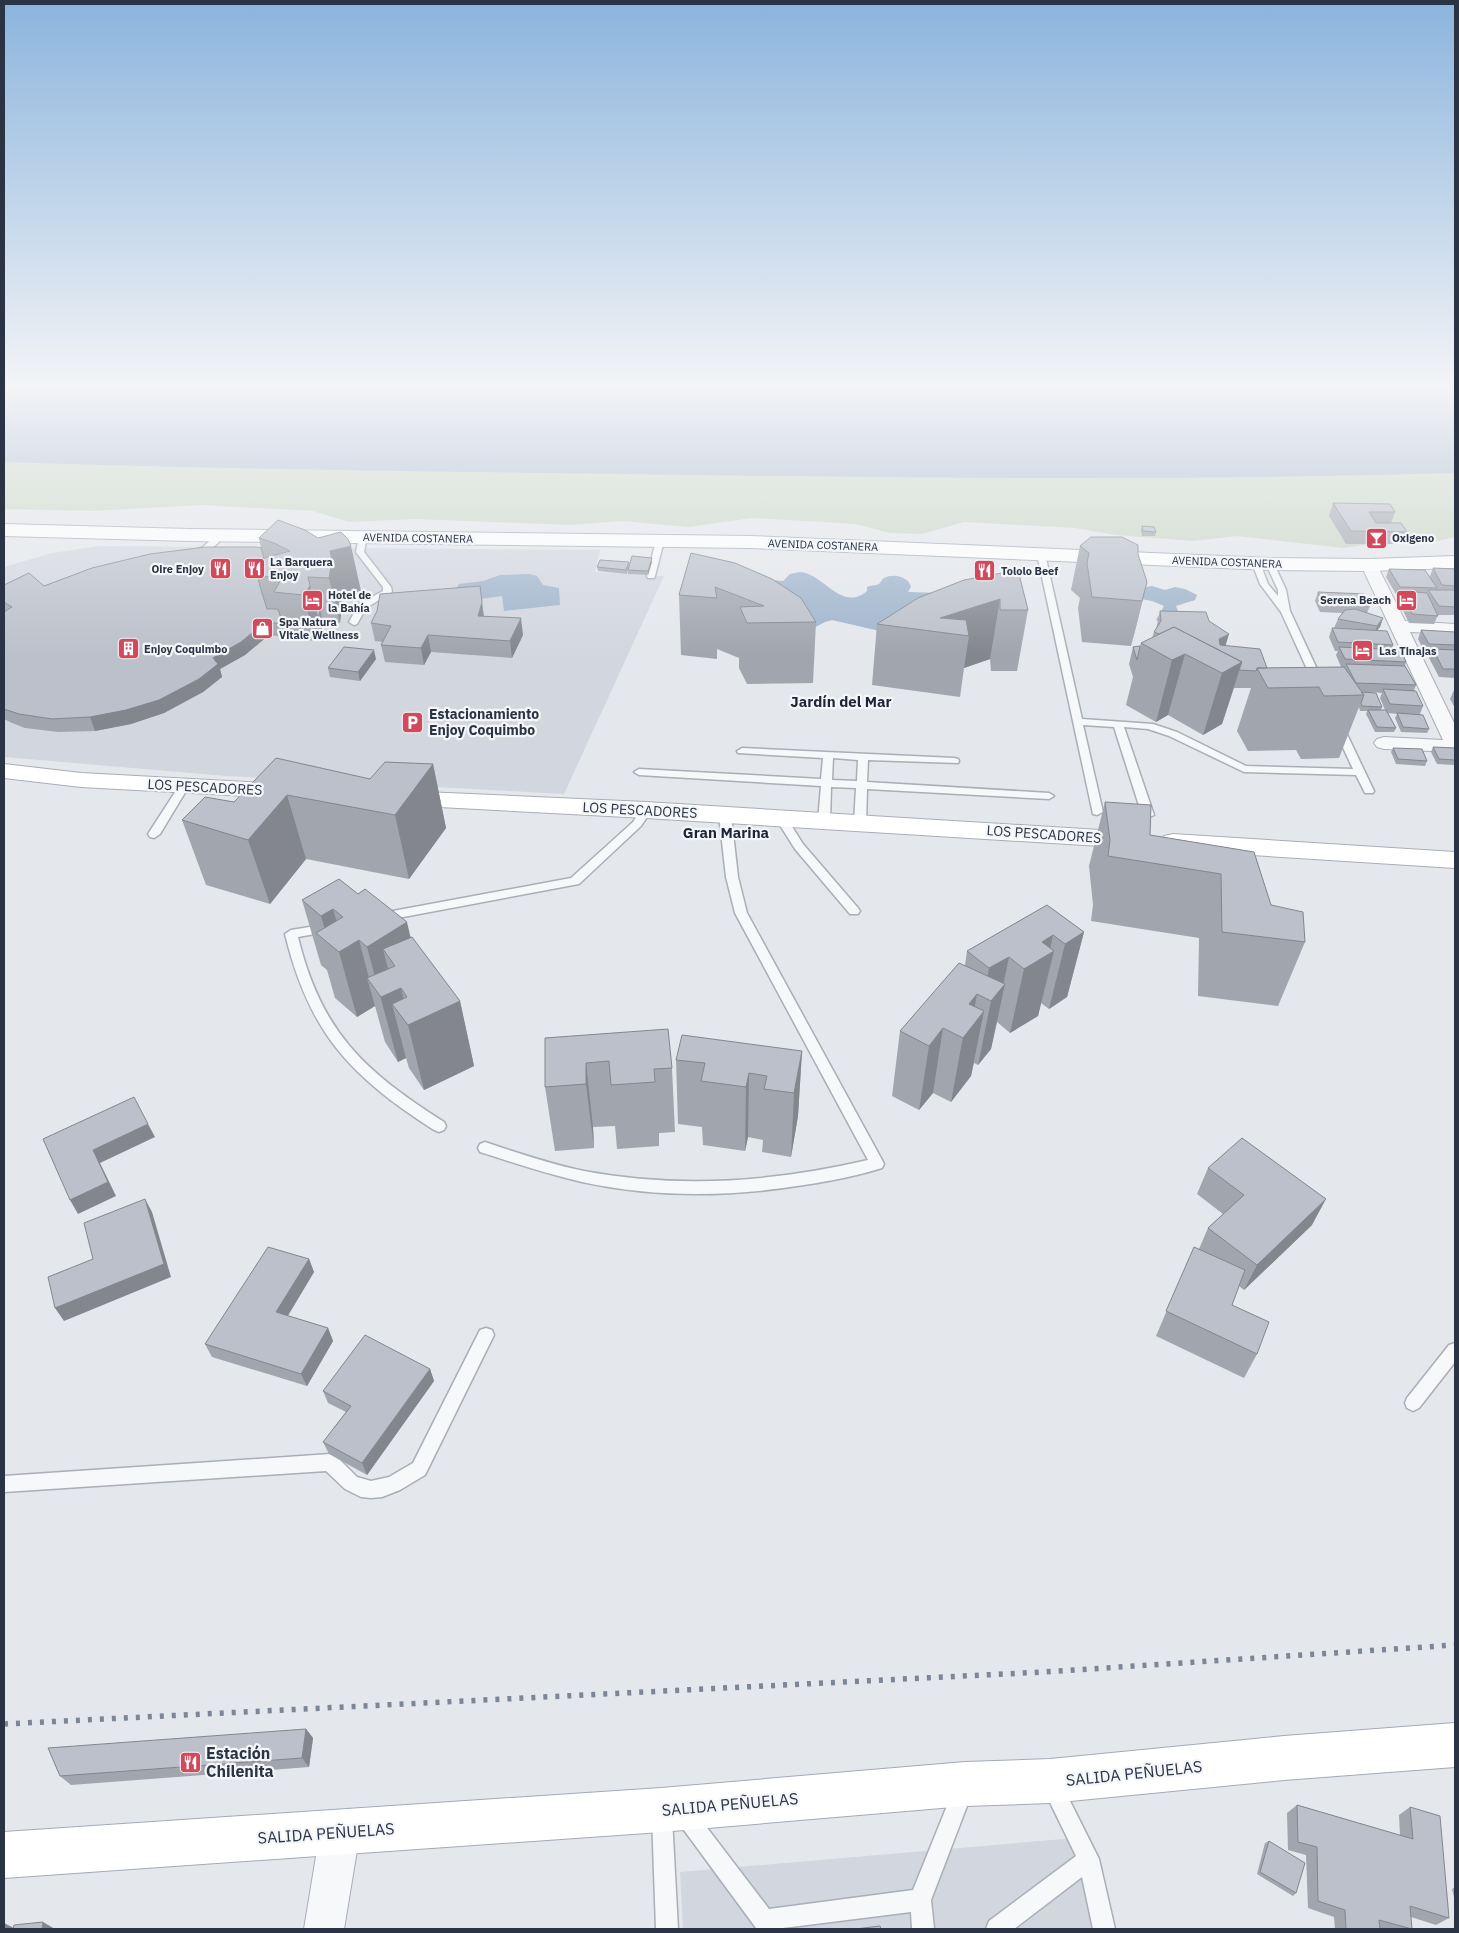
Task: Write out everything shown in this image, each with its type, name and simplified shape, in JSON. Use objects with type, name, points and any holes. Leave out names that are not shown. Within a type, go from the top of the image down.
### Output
[{"type":"main road","name":"AVENIDA COSTANERA","points":[[4,530],[220,536],[817,544],[1263,564],[1369,565],[1455,562]]},
{"type":"main road","name":"AVENIDA COSTANERA","points":[[4,536],[128,539],[190,535]]},
{"type":"main road","points":[[4,544],[31,536]]},
{"type":"main road","name":"LOS PESCADORES","points":[[4,771],[81,780],[302,792]]},
{"type":"main road","name":"LOS PESCADORES","points":[[381,796],[860,823],[1228,853],[1455,860]]},
{"type":"main road","name":"SALIDA PEÑUELAS","points":[[4,1855],[671,1809],[965,1784],[1050,1781],[1284,1758],[1455,1745]]},
{"type":"street","points":[[1369,565],[1455,746],[1384,743]]},
{"type":"street","points":[[1399,626],[1455,629]]},
{"type":"street","points":[[324,1929],[340,1832]]},
{"type":"lane","points":[[184,555],[206,549],[220,536]]},
{"type":"lane","points":[[354,622],[357,611],[361,606],[380,598],[387,592],[387,587],[360,552],[363,537]]},
{"type":"lane","points":[[651,576],[660,541]]},
{"type":"lane","points":[[1041,554],[1097,812]]},
{"type":"lane","points":[[1263,564],[1269,592],[1285,611],[1322,692]]},
{"type":"lane","points":[[1263,564],[1282,590],[1285,611]]},
{"type":"lane","points":[[1334,718],[1368,791]]},
{"type":"lane","points":[[1077,722],[1149,726],[1173,734],[1244,769],[1359,772]]},
{"type":"lane","points":[[1118,724],[1148,815]]},
{"type":"lane","points":[[742,751],[954,761]]},
{"type":"lane","points":[[824,821],[828,755]]},
{"type":"lane","points":[[860,823],[864,757]]},
{"type":"lane","points":[[640,772],[1049,796]]},
{"type":"lane","points":[[154,834],[184,786]]},
{"type":"lane","points":[[370,920],[575,881],[636,824],[646,810]]},
{"type":"lane","points":[[485,1148],[575,1176],[642,1186],[682,1188],[768,1186],[833,1175],[877,1164],[741,913],[731,874],[725,815]]},
{"type":"lane","points":[[782,818],[799,846],[854,911]]},
{"type":"lane","points":[[340,925],[291,934],[302,978],[311,1000],[328,1029],[359,1067],[402,1103],[439,1126]]},
{"type":"lane","points":[[4,1484],[330,1462],[341,1477],[353,1486],[369,1491],[384,1488],[404,1480],[419,1469],[486,1335]]},
{"type":"lane","points":[[1413,1403],[1455,1350]]},
{"type":"lane","points":[[1050,1781],[1089,1859],[1104,1929]]},
{"type":"lane","points":[[923,1929],[920,1900],[965,1784]]},
{"type":"lane","points":[[671,1809],[764,1924],[920,1900]]},
{"type":"lane","points":[[667,1929],[671,1809]]},
{"type":"lane","points":[[997,1929],[1089,1859]]},
{"type":"shaded area","points":[[100,546],[600,550],[595,572],[664,576],[564,794],[226,776],[4,757],[4,567],[52,553]]},
{"type":"shaded area","points":[[1087,1837],[1108,1929],[683,1929],[680,1872]]},
{"type":"green space","points":[[4,475],[1455,475],[1455,537],[1429,543],[1406,539],[1343,548],[1237,536],[1193,541],[1116,535],[1075,528],[964,522],[922,534],[890,533],[855,524],[752,518],[688,527],[622,521],[571,525],[415,519],[349,522],[313,511],[203,505],[90,511],[4,509]]},
{"type":"water","points":[[742,475],[1379,475],[1143,478]]},
{"type":"water","points":[[800,572],[817,578],[841,595],[849,597],[858,597],[867,591],[867,587],[878,585],[884,578],[892,576],[904,578],[910,584],[911,587],[908,592],[940,593],[897,635],[832,620],[812,629],[772,580],[783,581],[790,574]]},
{"type":"water","points":[[529,574],[537,576],[543,585],[559,588],[560,605],[504,611],[502,596],[466,601],[457,587],[459,584],[483,581],[500,575]]},
{"type":"water","points":[[1152,586],[1165,590],[1175,587],[1185,589],[1197,595],[1195,600],[1176,606],[1178,611],[1191,620],[1167,627],[1156,620],[1164,606],[1141,599],[1140,588]]},
{"type":"building","points":[[1333,503],[1390,504],[1395,512],[1369,512],[1376,523],[1401,523],[1407,532],[1351,531]]},
{"type":"building","points":[[278,520],[305,530],[318,538],[341,532],[348,539],[351,546],[330,551],[332,561],[329,578],[308,577],[310,586],[303,595],[274,592],[283,576],[259,577],[253,561],[290,551],[259,538]]},
{"type":"building","points":[[1142,526],[1154,527],[1156,532],[1143,531]]},
{"type":"building","points":[[1091,537],[1122,537],[1138,545],[1138,554],[1147,582],[1142,601],[1092,597],[1087,563],[1089,553],[1080,546]]},
{"type":"building","name":"Enjoy Coquimbo","points":[[206,547],[261,548],[264,558],[253,561],[262,593],[267,609],[278,609],[283,624],[265,622],[241,642],[213,658],[218,664],[199,679],[159,700],[126,710],[90,717],[52,719],[19,714],[4,709],[4,612],[12,607],[4,602],[4,585],[29,573],[44,586],[92,568],[150,554]]},
{"type":"building","points":[[691,553],[735,563],[772,579],[801,598],[816,622],[747,623],[740,607],[764,606],[715,587],[717,598],[679,595]]},
{"type":"building","points":[[632,556],[652,558],[648,571],[628,570]]},
{"type":"building","points":[[600,560],[629,562],[626,570],[597,567]]},
{"type":"building","points":[[1433,568],[1455,569],[1455,586],[1442,585]]},
{"type":"building","points":[[1389,569],[1425,570],[1437,588],[1400,587]]},
{"type":"building","points":[[1018,570],[1028,610],[1000,610],[1000,599],[940,618],[966,620],[969,636],[877,624],[918,598],[964,580]]},
{"type":"building","points":[[480,586],[482,602],[478,616],[521,618],[510,641],[428,635],[421,648],[381,645],[391,626],[371,623],[377,611],[380,594]]},
{"type":"building","points":[[1428,590],[1455,590],[1455,607],[1439,606]]},
{"type":"building","points":[[1402,591],[1427,593],[1438,616],[1412,614]]},
{"type":"building","points":[[1318,592],[1364,594],[1370,606],[1323,604]]},
{"type":"building","points":[[316,609],[320,609],[318,619]]},
{"type":"building","points":[[1355,609],[1383,618],[1377,626],[1338,619],[1345,610]]},
{"type":"building","points":[[1160,611],[1206,612],[1209,621],[1229,634],[1219,639],[1220,645],[1260,649],[1267,668],[1257,668],[1256,671],[1239,670],[1242,662],[1174,627],[1159,634],[1154,632],[1161,621]]},
{"type":"building","points":[[1174,627],[1242,662],[1222,673],[1185,654],[1172,660],[1141,643]]},
{"type":"building","points":[[1332,628],[1387,631],[1393,645],[1338,642]]},
{"type":"building","points":[[1421,630],[1455,632],[1455,645],[1429,644]]},
{"type":"building","points":[[1140,646],[1137,660],[1133,647]]},
{"type":"building","points":[[344,647],[374,650],[358,672],[328,668]]},
{"type":"building","points":[[1339,647],[1401,650],[1406,662],[1345,659]]},
{"type":"building","points":[[1433,649],[1455,650],[1455,669],[1443,669]]},
{"type":"building","points":[[1346,664],[1405,666],[1416,685],[1356,683]]},
{"type":"building","points":[[1344,667],[1364,695],[1324,696],[1319,687],[1268,688],[1257,668]]},
{"type":"building","points":[[1383,689],[1416,691],[1423,706],[1390,704]]},
{"type":"building","points":[[1361,692],[1376,693],[1382,707],[1362,706],[1361,703],[1364,695]]},
{"type":"building","points":[[1368,710],[1386,710],[1396,728],[1377,727]]},
{"type":"building","points":[[1397,713],[1423,715],[1429,729],[1403,727]]},
{"type":"building","points":[[1433,747],[1455,748],[1455,760],[1439,759]]},
{"type":"building","points":[[1393,748],[1422,749],[1427,761],[1398,759]]},
{"type":"building","points":[[276,758],[370,779],[385,762],[433,764],[395,815],[287,795],[248,840],[182,820],[205,797],[234,802]]},
{"type":"building","points":[[1105,802],[1151,805],[1150,835],[1254,852],[1271,905],[1303,912],[1305,942],[1222,932],[1221,874],[1108,856],[1110,840]]},
{"type":"building","points":[[339,879],[358,894],[365,889],[407,922],[367,947],[359,940],[339,952],[316,933],[343,917],[333,909],[321,916],[302,900]]},
{"type":"building","points":[[1047,905],[1084,932],[1065,944],[1053,935],[1042,942],[1054,951],[1024,969],[1009,957],[989,968],[967,951]]},
{"type":"building","points":[[412,937],[460,1001],[408,1025],[392,1004],[407,997],[401,988],[381,997],[367,978],[395,966],[383,949]]},
{"type":"building","points":[[959,963],[1005,984],[991,1001],[977,994],[969,1004],[984,1011],[963,1038],[943,1028],[929,1046],[900,1031]]},
{"type":"building","points":[[668,1029],[672,1068],[654,1069],[655,1082],[611,1085],[609,1061],[586,1063],[586,1084],[545,1087],[545,1038]]},
{"type":"building","points":[[682,1035],[802,1051],[794,1093],[764,1089],[767,1076],[749,1073],[746,1087],[701,1081],[705,1063],[676,1060]]},
{"type":"building","points":[[134,1097],[148,1124],[93,1150],[108,1182],[70,1200],[43,1139]]},
{"type":"building","points":[[1242,1138],[1326,1199],[1257,1265],[1208,1228],[1244,1195],[1208,1168]]},
{"type":"building","points":[[145,1199],[164,1264],[55,1308],[48,1277],[93,1259],[84,1223]]},
{"type":"building","points":[[268,1247],[309,1259],[276,1312],[328,1328],[301,1374],[205,1344]]},
{"type":"building","points":[[1194,1247],[1245,1270],[1232,1305],[1269,1322],[1257,1354],[1166,1311]]},
{"type":"building","points":[[365,1335],[430,1369],[362,1463],[323,1442],[351,1406],[323,1391]]},
{"type":"building","points":[[306,1729],[302,1758],[60,1776],[48,1748]]},
{"type":"building","points":[[1297,1805],[1413,1839],[1410,1807],[1440,1816],[1449,1918],[1410,1906],[1412,1929],[1379,1920],[1380,1929],[1346,1929],[1345,1910],[1318,1901],[1317,1847],[1298,1842]]},
{"type":"building","points":[[1269,1841],[1305,1863],[1296,1893],[1260,1872]]},
{"type":"building","points":[[43,1922],[42,1929],[13,1929],[14,1925]]},
{"type":"building","points":[[880,1926],[881,1929],[855,1929]]},
{"type":"railway","points":[[4,1724],[1044,1672],[1455,1645]]},
{"type":"place","name":"Oxigeno","points":[[1376,538]]},
{"type":"place","name":"La Barquera Enjoy","points":[[254,568]]},
{"type":"place","name":"Oire Enjoy","points":[[220,569]]},
{"type":"place","name":"Tololo Beef","points":[[985,571]]},
{"type":"place","name":"Serena Beach","points":[[1407,600]]},
{"type":"place","name":"Hotel de la Bahía","points":[[312,601]]},
{"type":"place","name":"Spa Natura Vitale Wellness","points":[[263,628]]},
{"type":"place","name":"Enjoy Coquimbo","points":[[128,649]]},
{"type":"place","name":"Las Tinajas","points":[[1363,651]]},
{"type":"place","name":"Estacionamiento Enjoy Coquimbo","points":[[413,722]]},
{"type":"place","name":"Estación Chilenita","points":[[190,1762]]},
{"type":"district","name":"Jardín del Mar","points":[[841,701]]},
{"type":"district","name":"Gran Marina","points":[[726,832]]}]
